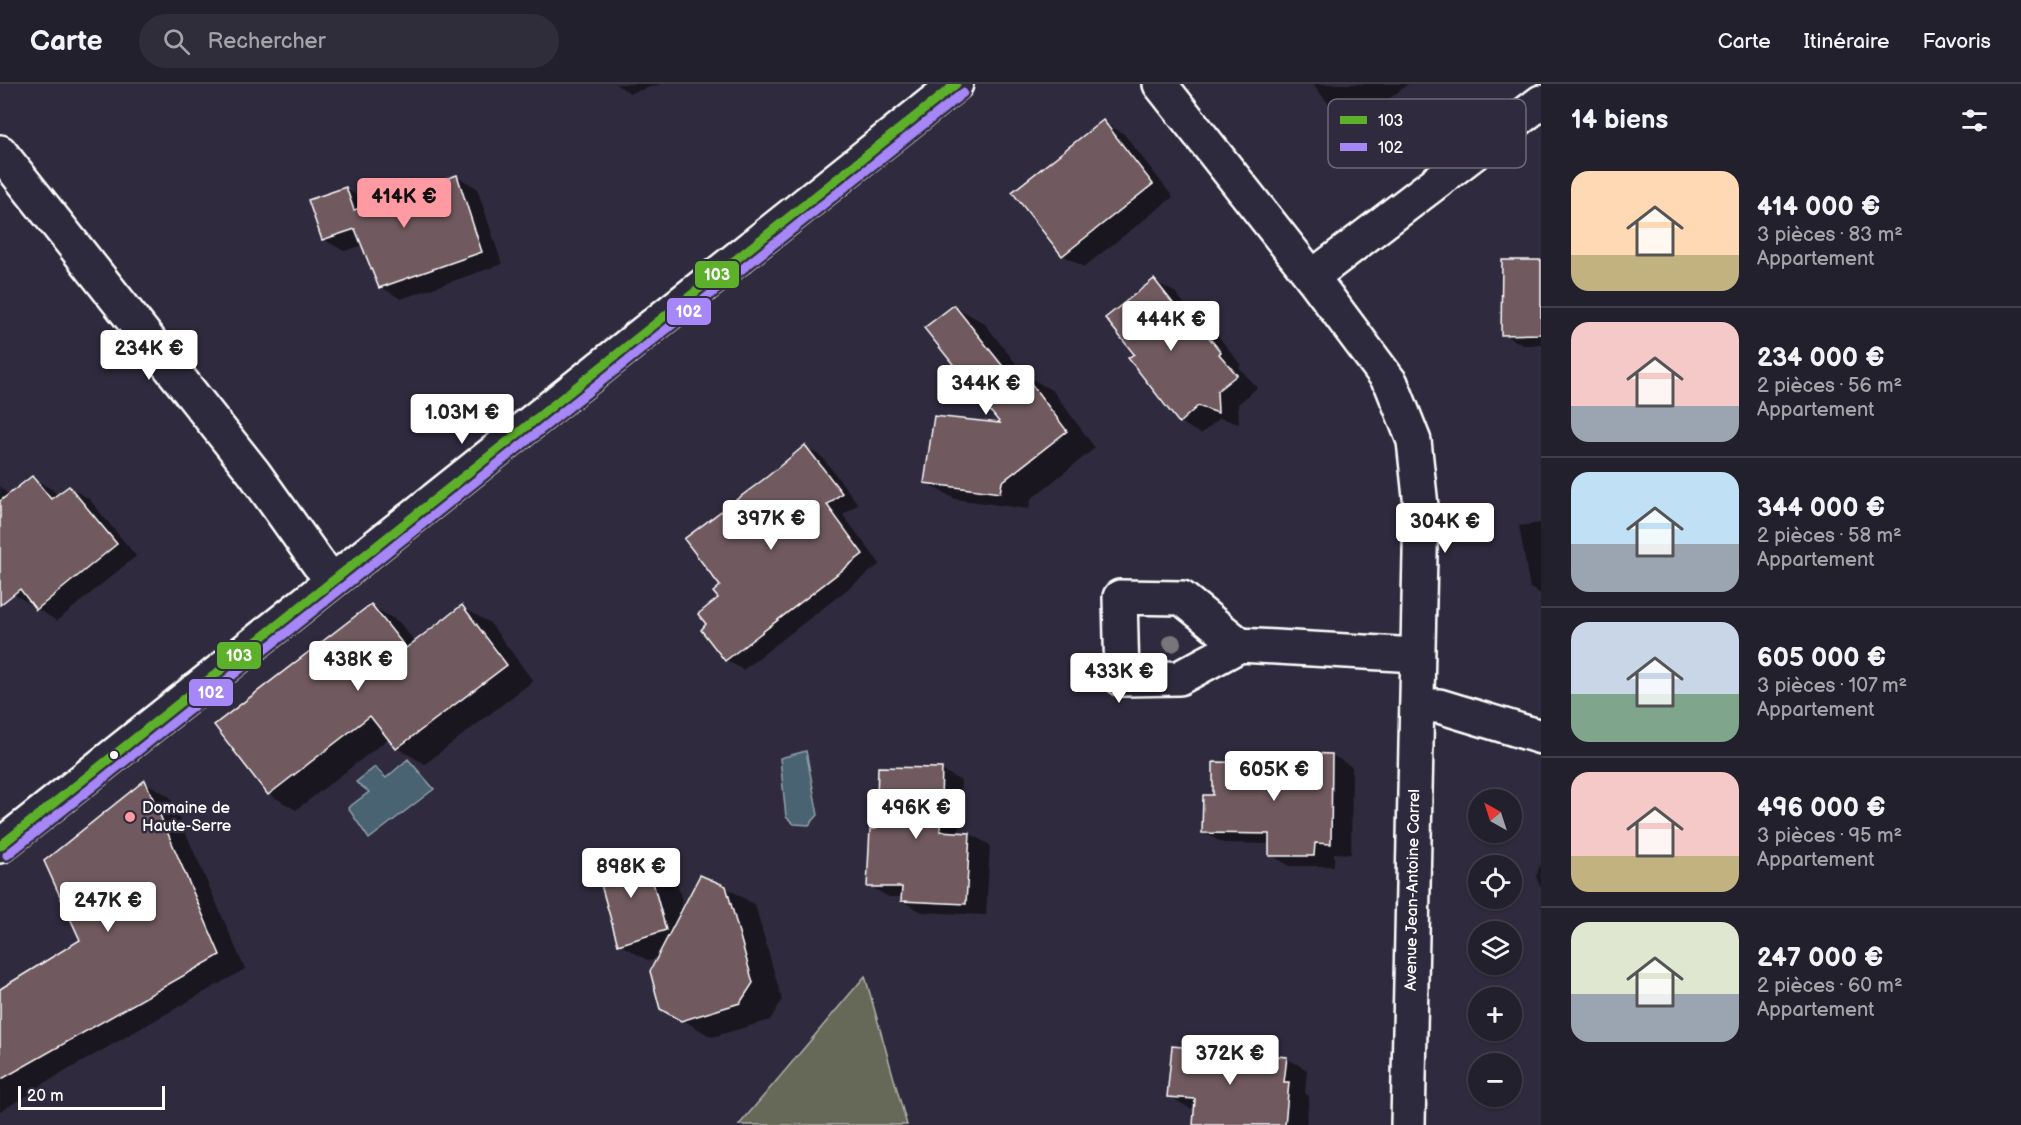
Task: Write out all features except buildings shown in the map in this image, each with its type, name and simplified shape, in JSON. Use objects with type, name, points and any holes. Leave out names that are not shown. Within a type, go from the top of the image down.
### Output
[{"type":"street","points":[[0,846],[956,84]]},
{"type":"street","name":"Avenue Jean-Antoine Carrel","points":[[1160,84],[1312,277],[1391,383],[1414,441],[1421,506],[1408,1125]]},
{"type":"street","points":[[1526,113],[1541,102]]},
{"type":"street","points":[[0,152],[254,473],[318,563],[333,580]]},
{"type":"street","points":[[1312,277],[1455,168]]},
{"type":"street","points":[[1240,645],[1309,647],[1417,655]]},
{"type":"street","points":[[1417,706],[1439,706],[1541,737]]},
{"type":"green space","points":[[865,976],[907,1125],[739,1125]]},
{"type":"water","points":[[806,751],[818,815],[809,825],[794,824],[786,817],[780,758]]},
{"type":"water","points":[[408,759],[434,789],[369,839],[348,808],[369,792],[356,782],[375,767],[386,778]]},
{"type":"transit line","name":"103","points":[[0,846],[956,84]]},
{"type":"transit line","name":"102","points":[[7,855],[963,93]]},
{"type":"place","name":"Domaine de Haute-Serre","points":[[130,817]]}]
